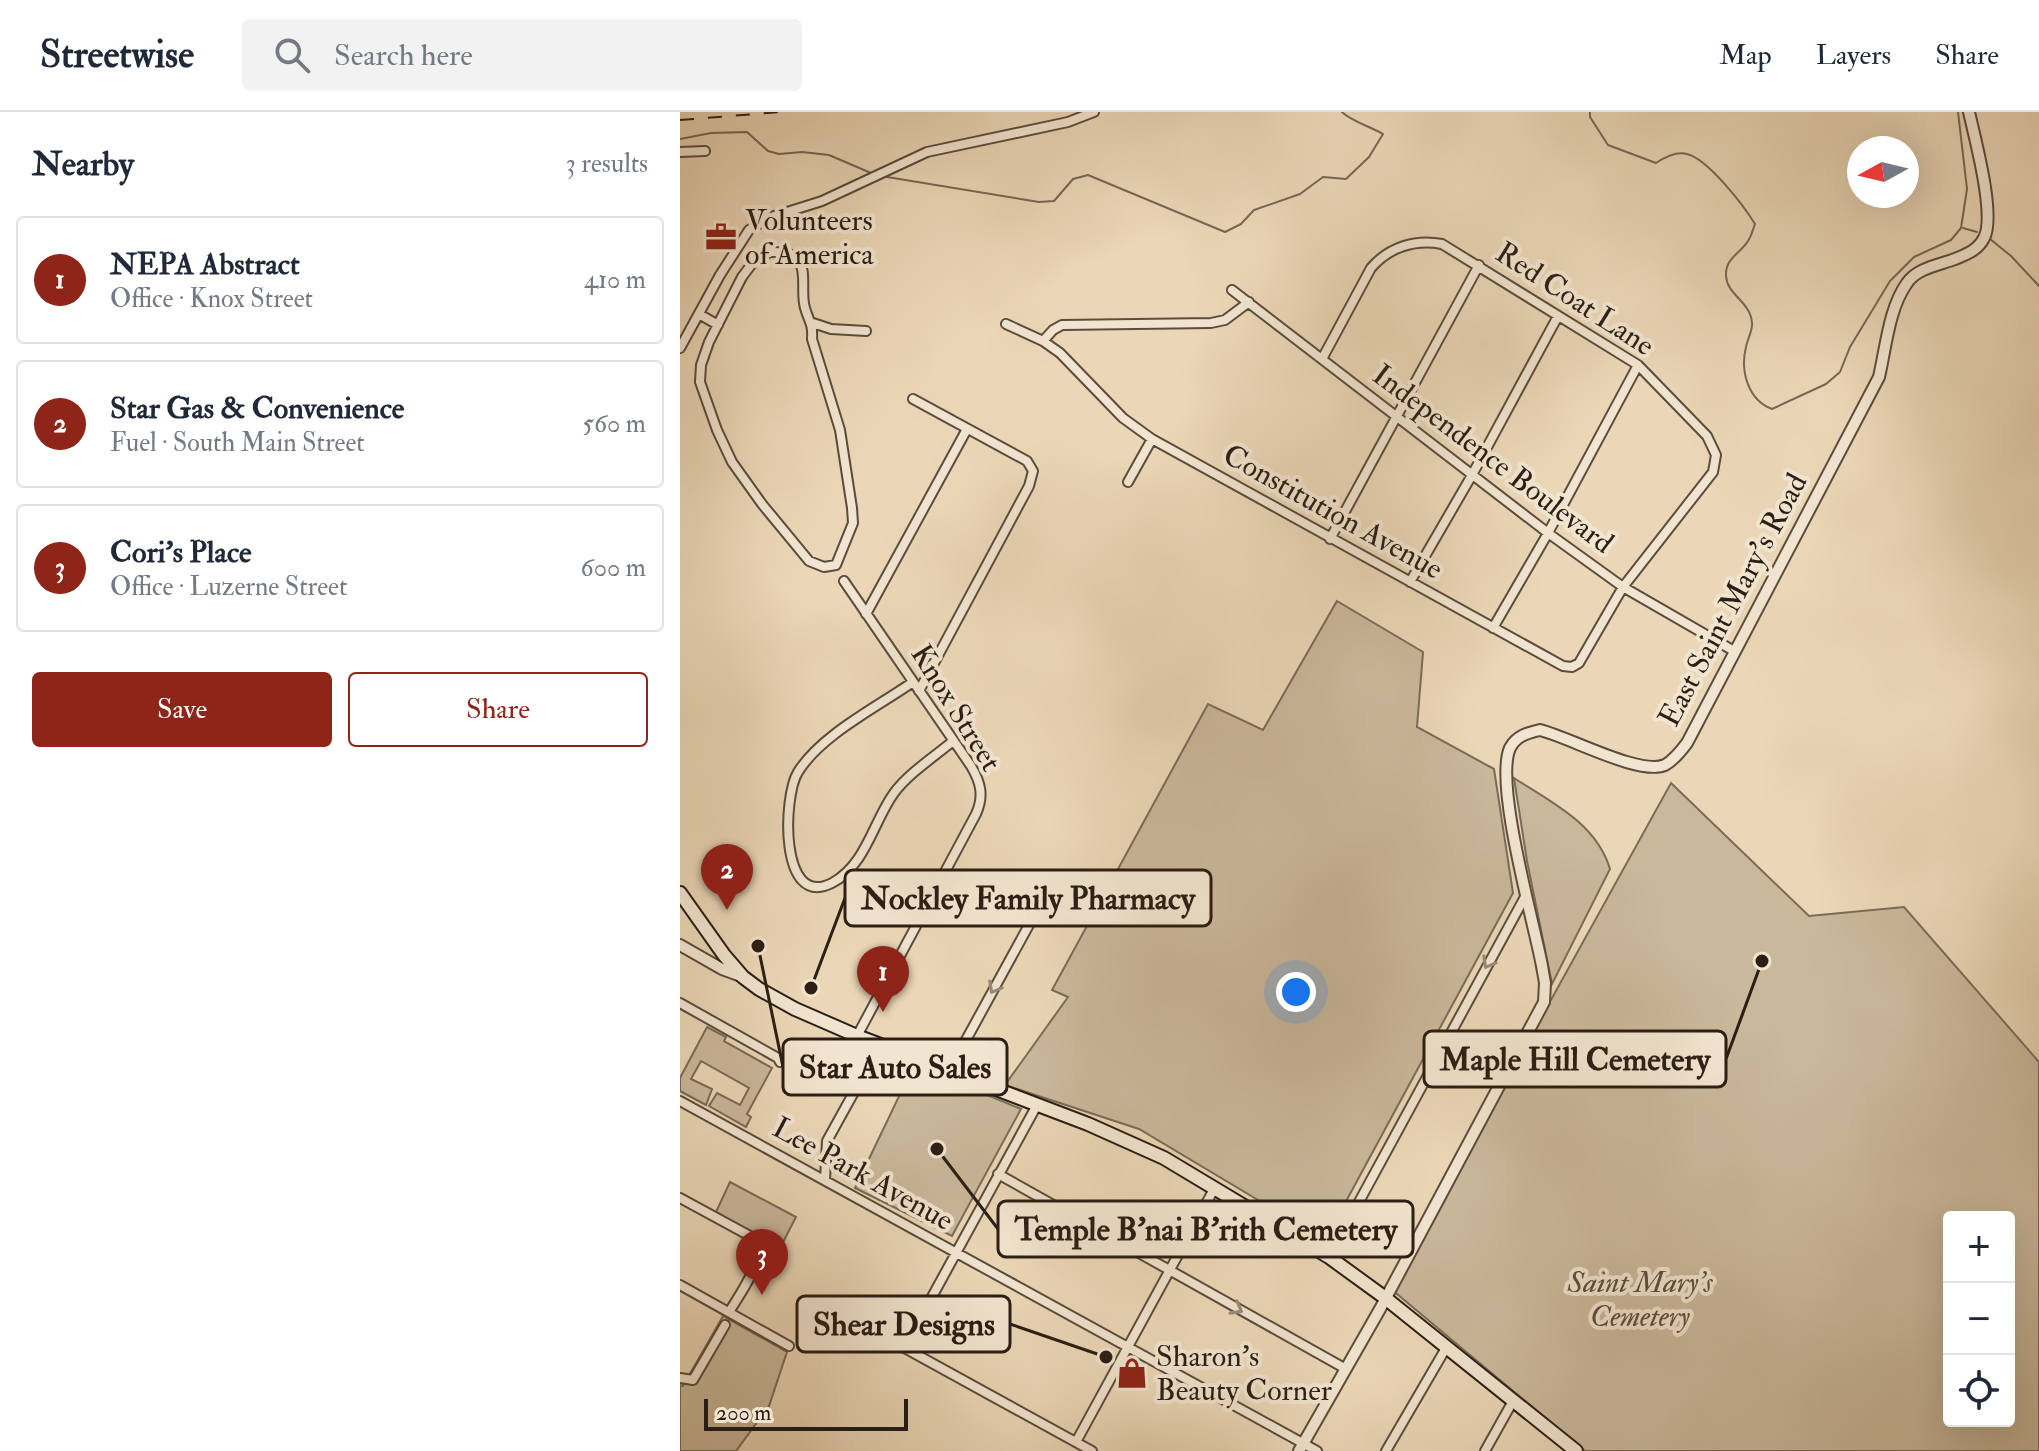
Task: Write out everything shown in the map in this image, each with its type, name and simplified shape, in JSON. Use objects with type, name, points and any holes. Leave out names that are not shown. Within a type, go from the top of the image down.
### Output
[{"type":"main road","points":[[680,893],[743,977],[759,989],[795,1009],[857,1036],[1125,1139],[1164,1158],[1329,1257],[1384,1297],[1576,1451]]},
{"type":"street","points":[[680,348],[749,230],[768,218],[822,201],[927,152],[1068,122],[1094,112]]},
{"type":"street","name":"East Saint Mary's Road","points":[[1301,1447],[1544,1002],[1545,983],[1508,799],[1505,769],[1509,751],[1516,739],[1540,730],[1642,767],[1665,765],[1687,743],[1879,377],[1893,314],[1907,282],[1919,272],[1974,250],[1987,231],[1988,211],[1969,112]]},
{"type":"street","points":[[680,152],[705,151]]},
{"type":"street","name":"Red Coat Lane","points":[[1322,359],[1371,268],[1389,251],[1432,242],[1442,244],[1479,265],[1638,365],[1707,436],[1716,455],[1713,472],[1623,587]]},
{"type":"street","points":[[770,252],[787,254],[801,265],[806,284],[805,308],[813,323],[812,339],[840,430],[853,523],[836,565],[824,567],[809,561],[732,462],[717,430],[699,374],[705,352],[742,277],[754,261],[770,252]]},
{"type":"street","points":[[1330,539],[1479,265]]},
{"type":"street","name":"Independence Boulevard","points":[[1232,290],[1623,587],[1734,651]]},
{"type":"street","points":[[1043,341],[1062,325],[1211,323],[1225,320],[1249,302]]},
{"type":"street","points":[[699,314],[718,325]]},
{"type":"street","points":[[1410,582],[1558,316]]},
{"type":"street","points":[[813,323],[831,329],[866,331]]},
{"type":"street","name":"Constitution Avenue","points":[[1006,324],[1043,341],[1076,368],[1123,418],[1152,439],[1563,666],[1572,667],[1579,663],[1623,587]]},
{"type":"street","points":[[1493,628],[1638,365]]},
{"type":"street","points":[[913,399],[1027,461],[1032,477],[916,686],[821,745],[799,770],[789,800],[791,854],[796,875],[814,887],[832,883],[845,874],[855,864],[896,790],[953,741]]},
{"type":"street","points":[[866,614],[967,429]]},
{"type":"street","points":[[1128,482],[1152,439]]},
{"type":"street","name":"Knox Street","points":[[844,581],[978,777],[982,797],[976,814],[857,1036]]},
{"type":"street","points":[[944,873],[1032,920]]},
{"type":"street","points":[[949,1071],[1047,892]]},
{"type":"street","points":[[1329,1257],[1526,895]]},
{"type":"street","points":[[680,945],[743,977]]},
{"type":"street","points":[[680,1003],[778,1058],[780,1062]]},
{"type":"street","points":[[825,1180],[827,1141],[880,1045]]},
{"type":"street","name":"Lee Park Avenue","points":[[680,1101],[1128,1346],[1301,1447],[1317,1451]]},
{"type":"street","points":[[904,1348],[1037,1105]]},
{"type":"street","points":[[998,1174],[1346,1369]]},
{"type":"street","points":[[1076,1442],[1214,1189]]},
{"type":"street","points":[[680,1198],[750,1236],[757,1257],[729,1312]]},
{"type":"street","points":[[680,1285],[789,1346]]},
{"type":"street","points":[[850,1318],[1092,1451]]},
{"type":"street","points":[[680,1378],[693,1380],[725,1325]]},
{"type":"street","points":[[1386,1451],[1446,1348]]},
{"type":"street","points":[[1485,1451],[1513,1401]]},
{"type":"green space","points":[[1337,601],[1423,652],[1417,727],[1494,769],[1513,893],[1325,1240],[1139,1129],[1005,1085],[1068,997],[1052,990],[1208,704],[1263,730]]},
{"type":"green space","points":[[1514,778],[1583,826],[1603,853],[1610,869],[1552,984],[1527,861]]},
{"type":"green space","name":"Saint Mary's Cemetery","points":[[1671,783],[1809,916],[1904,907],[2039,1062],[2039,1451],[1585,1451],[1391,1289]]},
{"type":"green space","points":[[707,1027],[726,1037],[724,1041],[772,1068],[747,1114],[751,1117],[746,1127],[709,1106],[717,1093],[740,1105],[749,1088],[701,1061],[691,1079],[712,1089],[706,1105],[680,1091],[680,1078]]},
{"type":"green space","points":[[914,1065],[1021,1109],[952,1236],[855,1188]]},
{"type":"green space","points":[[730,1182],[796,1217],[779,1250],[716,1212]]},
{"type":"green space","points":[[723,1316],[787,1352],[769,1406],[736,1451],[680,1451],[680,1385],[683,1386]]},
{"type":"waterway","points":[[881,176],[1039,202],[1054,201],[1073,179],[1088,175],[1225,232],[1241,224],[1254,210],[1300,194],[1323,177],[1346,179],[1369,157],[1383,134],[1342,112]]},
{"type":"waterway","points":[[1590,112],[1608,145],[1656,163],[1679,153],[1696,158],[1725,184],[1755,224],[1748,241],[1728,265],[1726,276],[1730,288],[1751,316],[1752,329],[1744,356],[1748,384],[1757,399],[1772,409],[1826,384],[1840,372],[1850,347],[1890,281],[1914,257],[1951,240],[1961,228],[1967,189],[1958,112]]},
{"type":"waterway","points":[[680,139],[711,133],[747,132],[768,151],[829,155],[871,173]]},
{"type":"waterway","points":[[1963,228],[1977,232]]},
{"type":"waterway","points":[[1990,239],[2039,286]]},
{"type":"railway","points":[[680,120],[781,112]]},
{"type":"place","name":"Volunteers of America","points":[[721,237]]},
{"type":"place","name":"Star Gas & Convenience","points":[[727,910]]},
{"type":"place","name":"Star Auto Sales","points":[[758,946]]},
{"type":"place","name":"Maple Hill Cemetery","points":[[1762,961]]},
{"type":"place","name":"Nockley Family Pharmacy","points":[[811,988]]},
{"type":"place","name":"NEPA Abstract","points":[[883,1012]]},
{"type":"place","name":"Temple B'nai B'rith Cemetery","points":[[937,1149]]},
{"type":"place","name":"Cori's Place","points":[[762,1295]]},
{"type":"place","name":"Shear Designs","points":[[1106,1357]]},
{"type":"place","name":"Sharon's Beauty Corner","points":[[1132,1373]]}]
